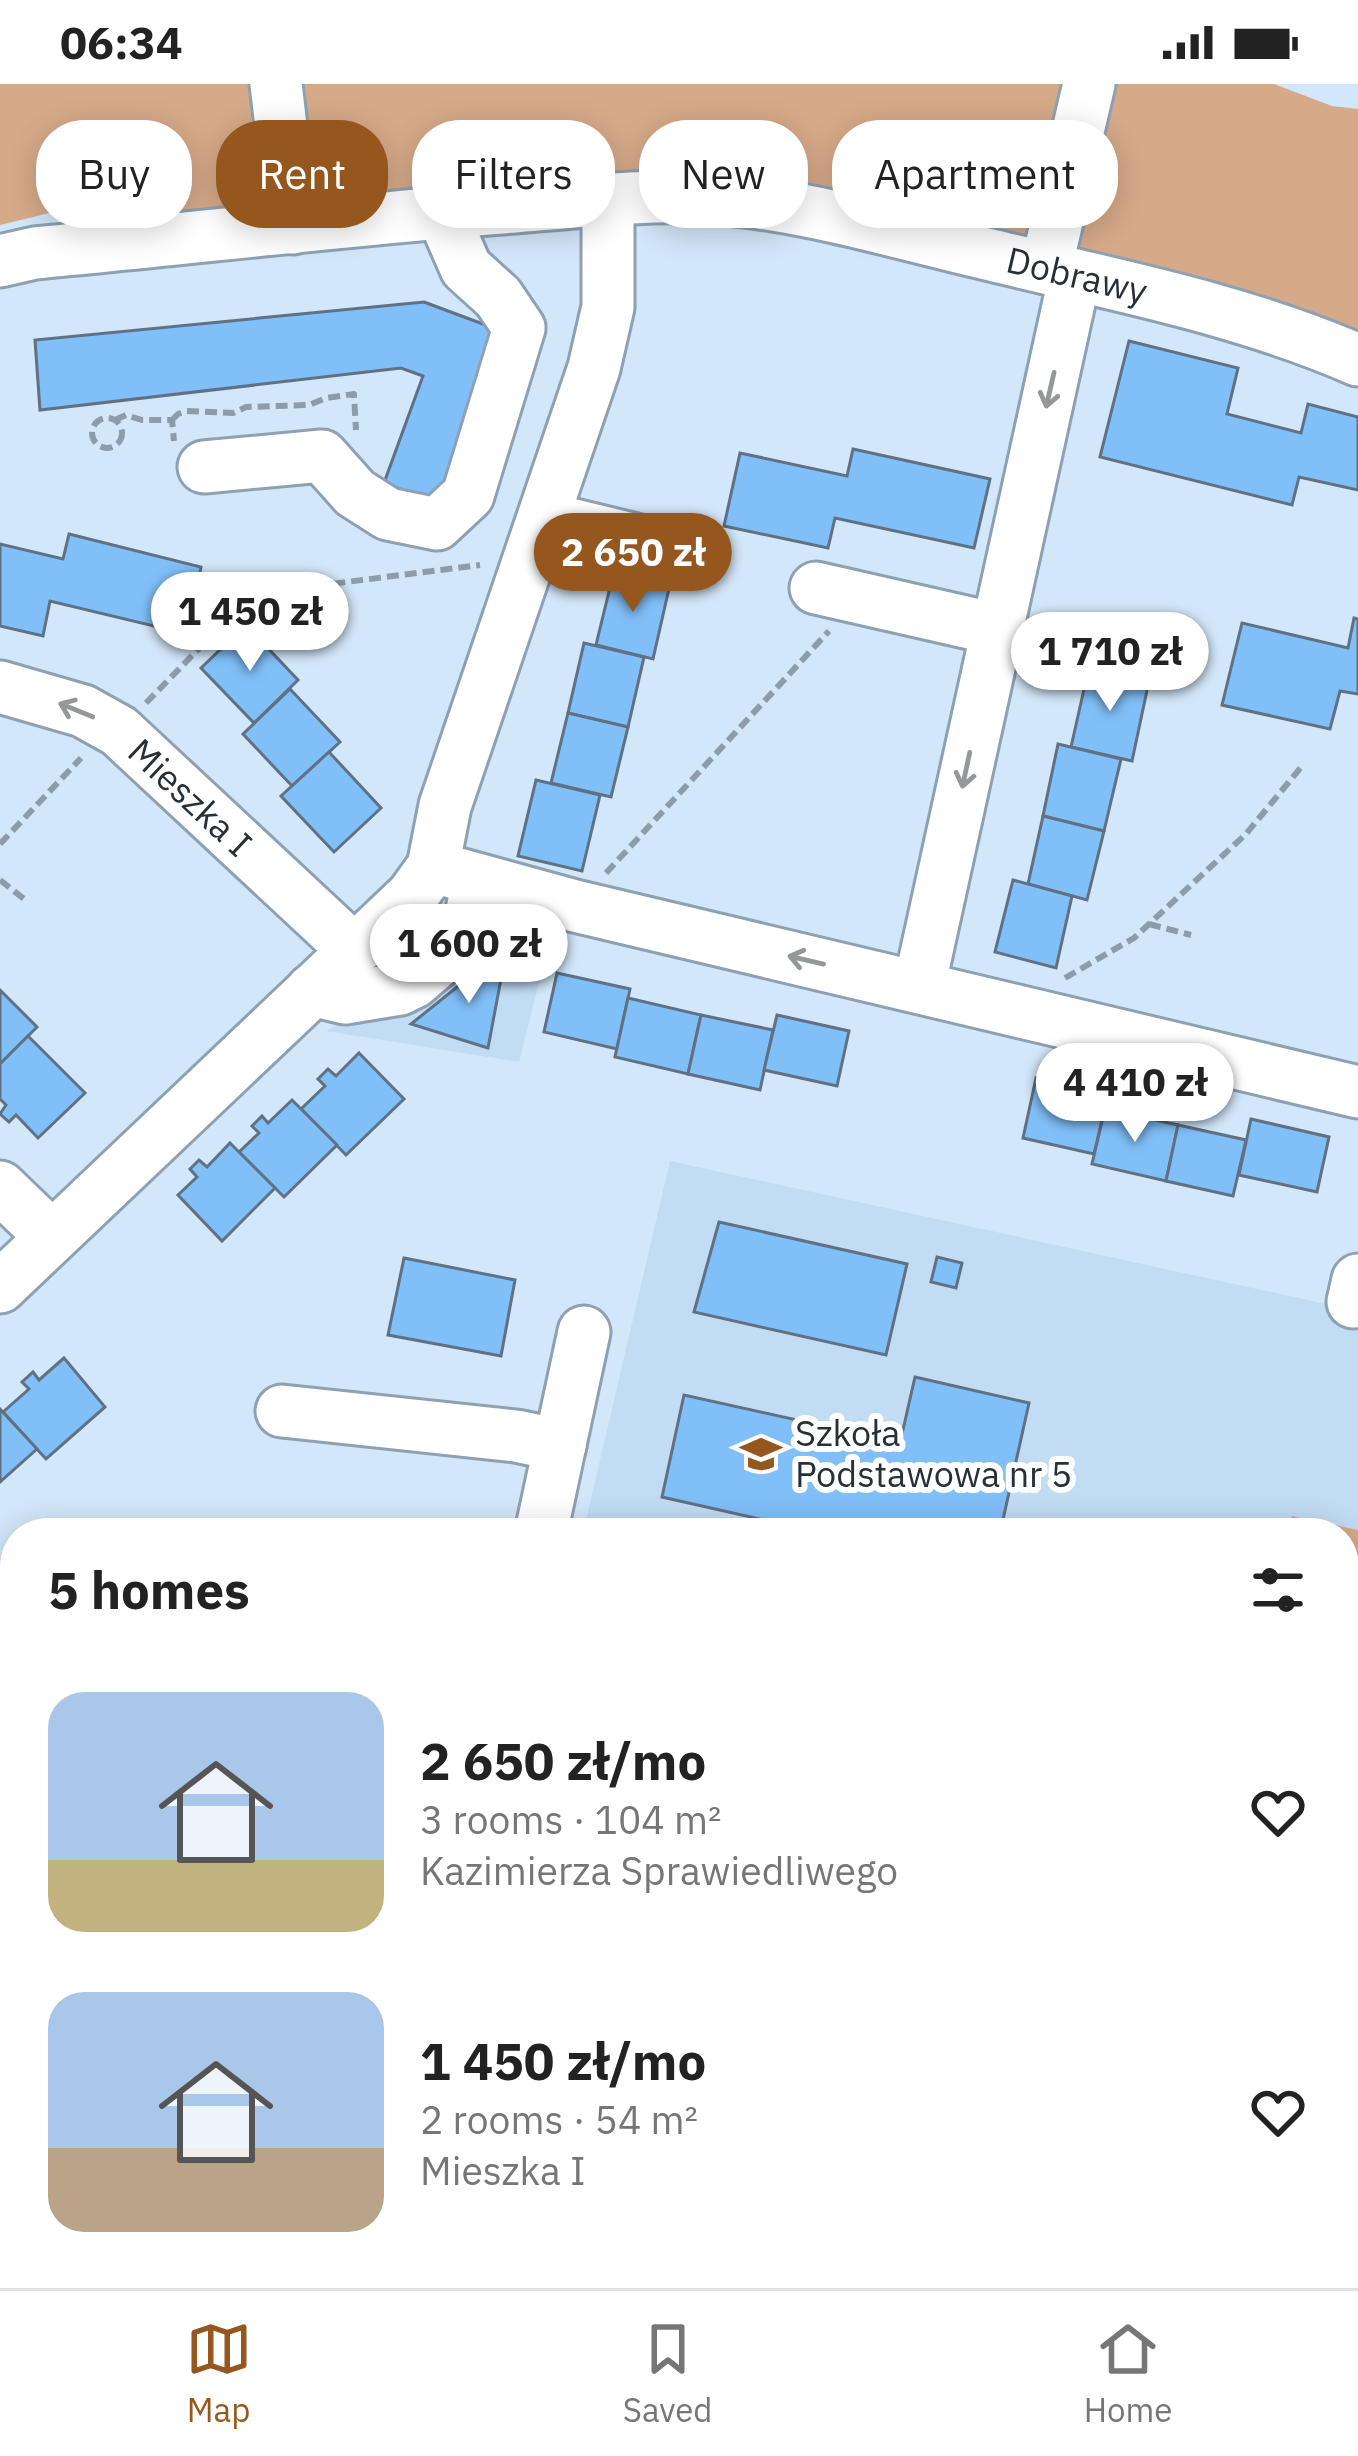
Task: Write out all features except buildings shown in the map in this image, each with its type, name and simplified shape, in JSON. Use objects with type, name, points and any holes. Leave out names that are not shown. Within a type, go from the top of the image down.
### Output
[{"type":"street","points":[[276,84],[293,229]]},
{"type":"street","points":[[920,987],[996,628],[1061,272],[1089,84]]},
{"type":"street","name":"Dobrawy","points":[[615,200],[712,198],[791,208],[1254,320],[1358,360]]},
{"type":"street","name":"Dobrawy","points":[[0,261],[34,253],[412,216]]},
{"type":"street","points":[[205,466],[322,456],[355,493],[388,514],[437,524],[468,495],[519,328],[499,297],[466,268],[449,228]]},
{"type":"street","points":[[312,990],[345,998],[400,989],[458,945],[469,926],[445,806],[594,368],[608,307],[609,228]]},
{"type":"street","points":[[538,538],[644,542]]},
{"type":"street","points":[[835,593],[996,628]]},
{"type":"street","name":"Mieszka I","points":[[0,687],[83,711],[119,730],[354,950]]},
{"type":"street","points":[[0,1287],[412,896],[456,874],[1358,1092]]},
{"type":"street","points":[[0,1187],[52,1237]]},
{"type":"street","points":[[544,1518],[584,1332]]},
{"type":"street","points":[[282,1412],[516,1436],[560,1445]]},
{"type":"path","points":[[115,420],[122,439],[115,446],[100,447],[93,440],[94,424],[102,418],[115,420],[125,415],[172,420],[177,467],[205,466]]},
{"type":"path","points":[[0,844],[252,594],[538,538]]},
{"type":"path","points":[[575,906],[823,639],[835,593]]},
{"type":"path","points":[[1016,1010],[1025,999],[1133,938],[1246,834],[1302,766]]},
{"type":"path","points":[[0,880],[28,902]]},
{"type":"path","points":[[1149,924],[1191,935]]},
{"type":"shaded area","points":[[0,84],[249,84],[251,120],[216,120],[216,214],[192,217],[192,120],[36,120],[36,216],[0,225]]},
{"type":"shaded area","points":[[298,84],[1076,84],[1066,120],[832,120],[832,202],[808,197],[808,120],[639,120],[639,180],[615,182],[615,120],[412,120],[412,199],[388,201],[388,120],[303,120]]},
{"type":"shaded area","points":[[1099,84],[1274,84],[1332,106],[1358,109],[1358,338],[1064,254],[1069,228],[1118,228],[1118,120],[1092,120]]},
{"type":"shaded area","points":[[963,228],[1037,228],[1033,242]]},
{"type":"shaded area","points":[[507,921],[552,931],[519,1062],[326,1031],[374,1006],[445,982]]},
{"type":"shaded area","points":[[670,1161],[1358,1311],[1358,1518],[587,1518]]},
{"type":"place","name":"Szkoła Podstawowa nr 5","points":[[761,1454]]}]
